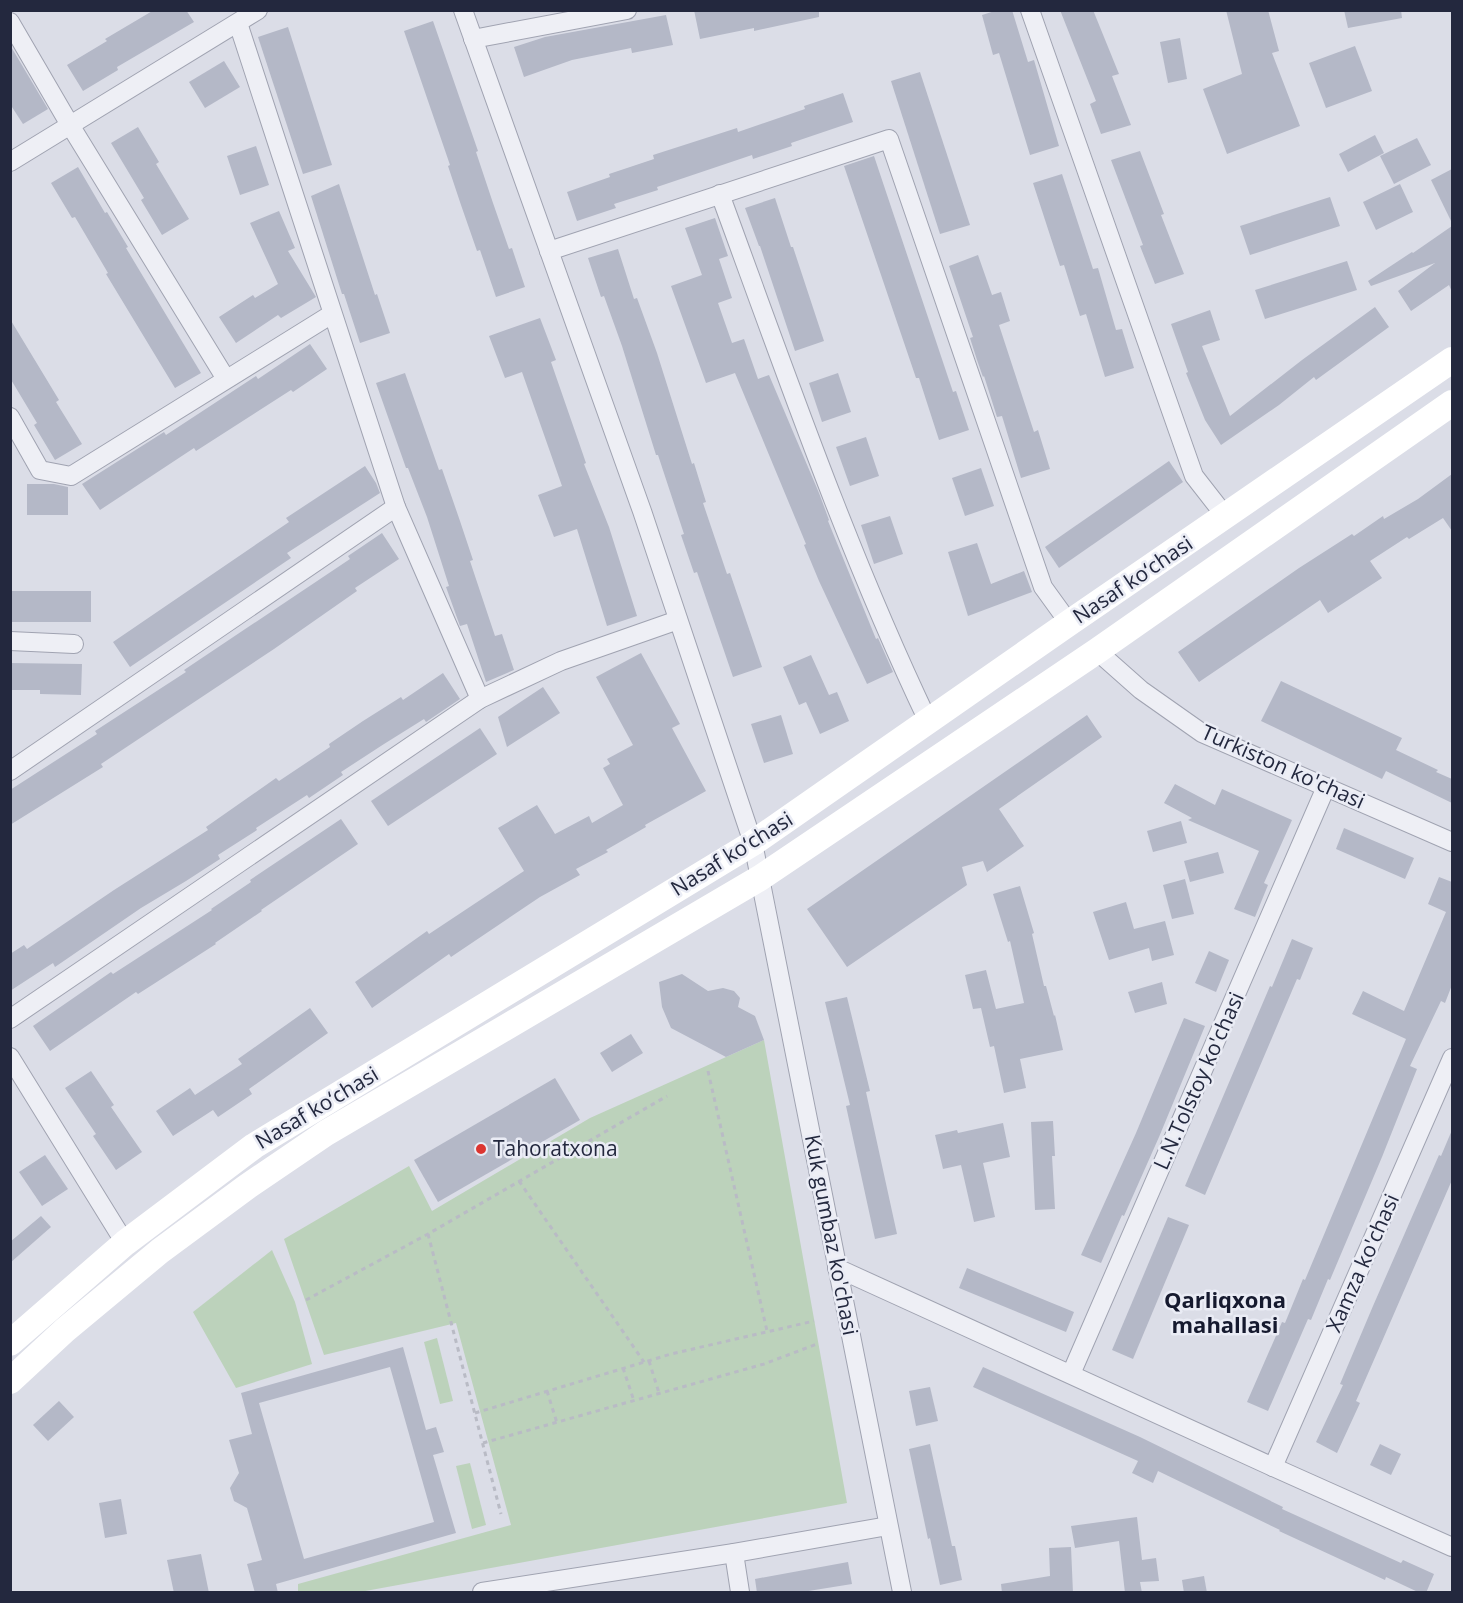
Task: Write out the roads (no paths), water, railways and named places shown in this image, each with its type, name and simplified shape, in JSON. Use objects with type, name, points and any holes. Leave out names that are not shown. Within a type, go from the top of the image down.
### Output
[{"type":"main road","name":"Nasaf ko‘chasi","points":[[10,1343],[125,1243],[254,1146],[753,843],[1452,360]]},
{"type":"main road","name":"Nasaf ko‘chasi","points":[[10,1381],[65,1330],[160,1251],[316,1139],[760,878],[1097,651],[1452,403]]},
{"type":"street","points":[[10,162],[258,10]]},
{"type":"street","name":"Kuk gumbaz ko'chasi","points":[[463,10],[642,510],[753,843],[902,1593]]},
{"type":"street","points":[[473,39],[627,10]]},
{"type":"street","points":[[1030,10],[1194,476],[1226,517]]},
{"type":"street","points":[[10,22],[70,125],[226,379]]},
{"type":"street","points":[[238,23],[396,507],[480,699]]},
{"type":"street","points":[[549,251],[889,139],[1043,587],[1069,623]]},
{"type":"street","points":[[720,194],[803,420],[893,647],[928,721]]},
{"type":"street","points":[[10,417],[16,435],[40,470],[71,476],[332,314]]},
{"type":"street","points":[[10,771],[396,507]]},
{"type":"street","points":[[10,1019],[480,699],[561,661],[678,620]]},
{"type":"street","points":[[10,641],[74,644]]},
{"type":"street","name":"Turkiston ko'chasi","points":[[1097,651],[1141,690],[1202,733],[1452,842]]},
{"type":"street","name":"L.N.Tolstoy ko'chasi","points":[[1071,1374],[1326,787]]},
{"type":"street","points":[[10,1057],[125,1243]]},
{"type":"street","name":"Xamza ko'chasi","points":[[1273,1467],[1452,1058]]},
{"type":"street","points":[[837,1268],[1452,1546]]},
{"type":"street","points":[[482,1593],[888,1526]]},
{"type":"street","points":[[734,1553],[740,1593]]},
{"type":"place","name":"Tahoratxona","points":[[481,1149]]},
{"type":"district","name":"Qarliqxona mahallasi","points":[[1225,1312]]}]
